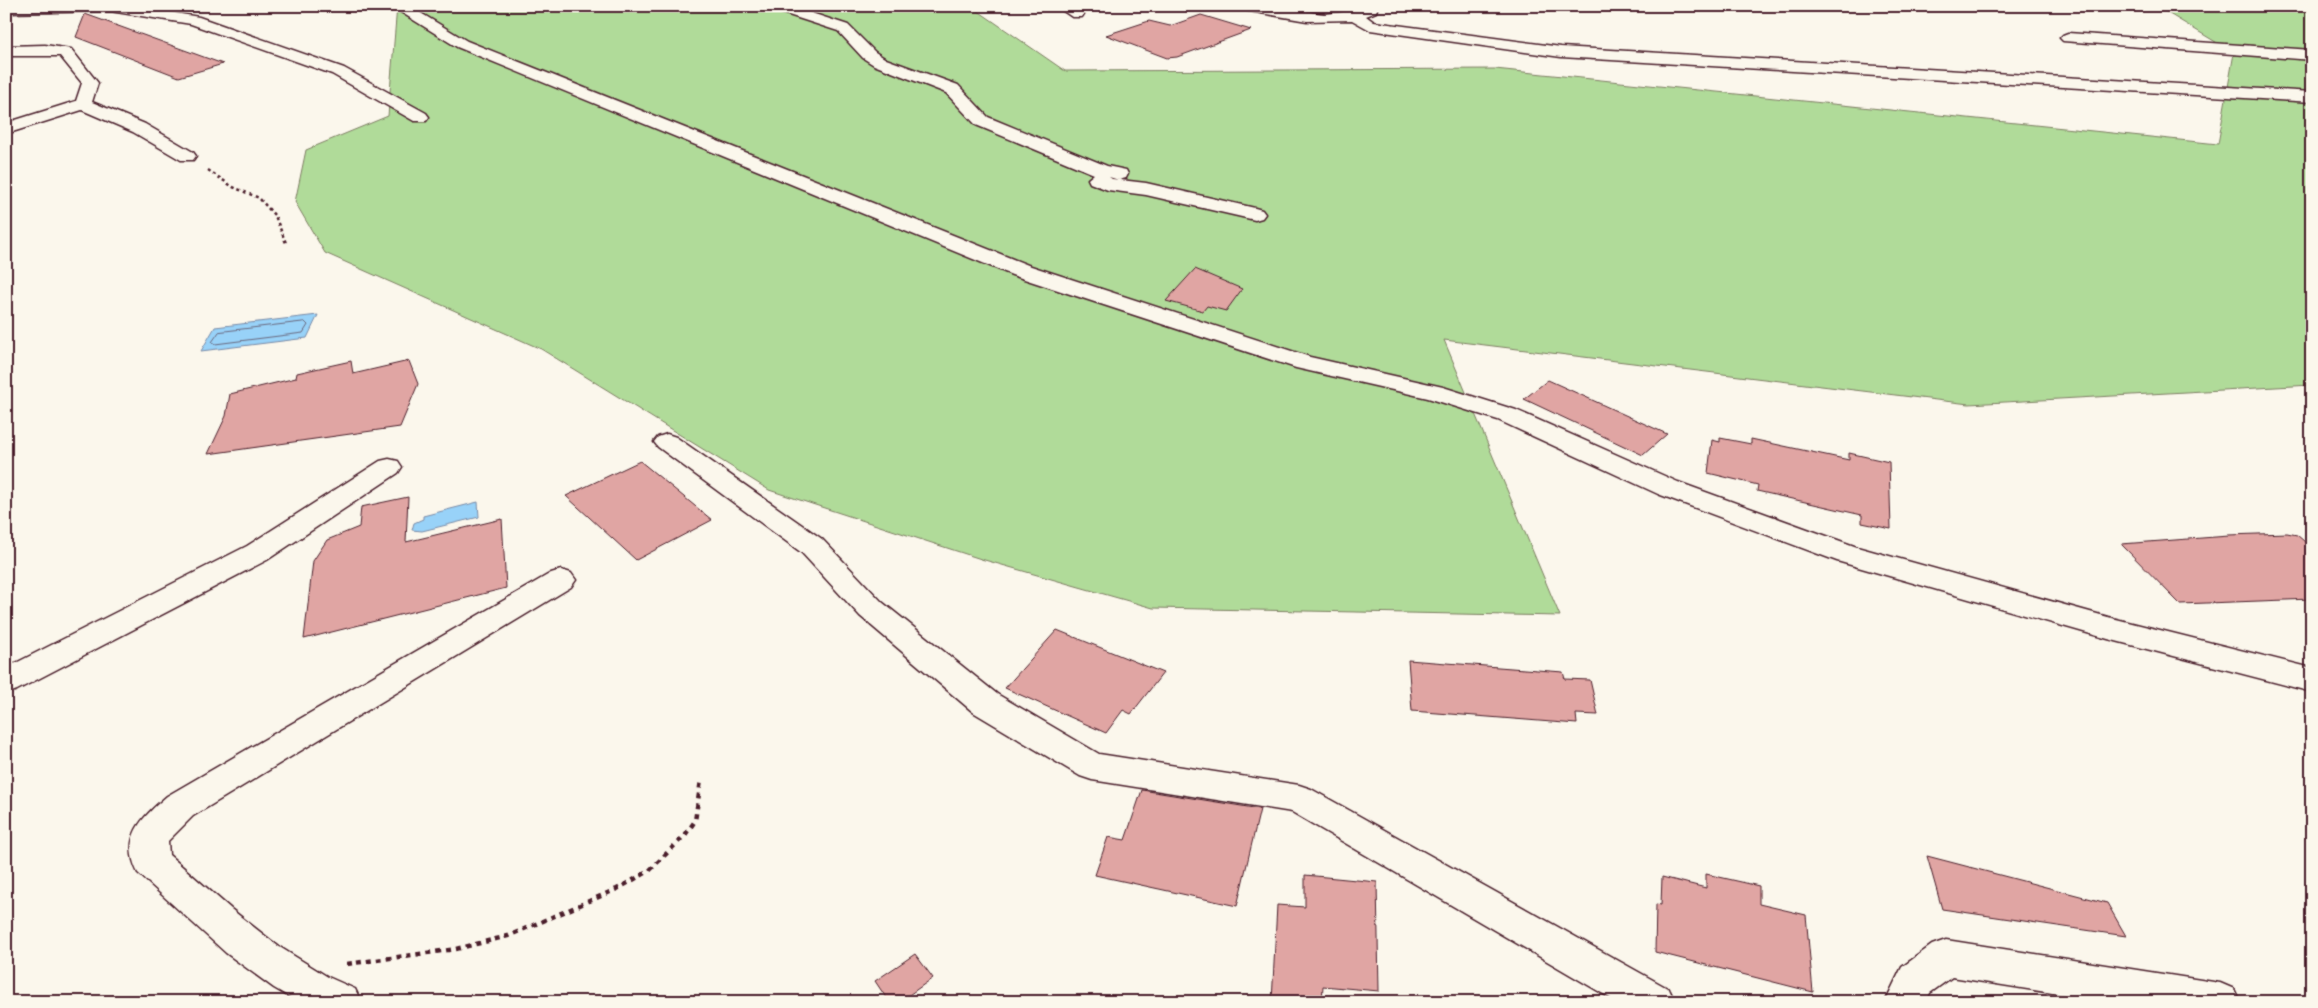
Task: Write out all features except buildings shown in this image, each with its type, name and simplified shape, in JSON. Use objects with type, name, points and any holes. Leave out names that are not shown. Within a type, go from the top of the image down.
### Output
[{"type":"street","points":[[398,6],[462,44],[1020,270],[1304,363],[1434,392],[1507,415],[1668,488],[1847,554],[2108,628],[2312,680]]},
{"type":"street","points":[[775,6],[843,28],[850,32],[869,55],[880,62],[952,89],[982,121],[1036,152],[1108,184],[1146,189],[1255,214]]},
{"type":"street","points":[[1063,6],[1077,14]]},
{"type":"street","points":[[1243,6],[1334,18],[1357,16],[1371,9],[1371,6]]},
{"type":"street","points":[[6,9],[110,7],[194,20],[338,71],[420,117]]},
{"type":"street","points":[[1357,16],[1370,26],[1561,52],[2312,97]]},
{"type":"street","points":[[2068,38],[2312,55]]},
{"type":"street","points":[[6,51],[45,50],[65,52],[90,83],[83,104]]},
{"type":"street","points":[[6,129],[83,104],[139,128],[187,156]]},
{"type":"street","points":[[1000,130],[1101,170],[1119,174]]},
{"type":"street","points":[[667,442],[812,546],[871,609],[986,703],[1092,766],[1299,798],[1654,1002]]},
{"type":"street","points":[[6,682],[257,553],[389,467]]},
{"type":"street","points":[[341,1002],[326,996],[274,965],[228,931],[152,862],[150,837],[163,821],[180,806],[561,580]]},
{"type":"street","points":[[1905,1002],[1916,980],[1946,958],[2157,998],[2220,1002]]},
{"type":"path","points":[[203,166],[233,187],[258,198],[275,216],[286,244]]},
{"type":"path","points":[[337,965],[456,949],[508,936],[563,914],[617,889],[649,871],[685,835],[695,821],[701,780]]},
{"type":"green space","points":[[397,6],[971,6],[1065,71],[1495,69],[2218,144],[2234,53],[2156,6],[2312,6],[2312,385],[1969,404],[1444,340],[1560,616],[1153,608],[981,559],[769,490],[541,349],[325,253],[295,202],[306,150],[388,116]]},
{"type":"water","points":[[318,315],[307,338],[201,351],[215,327]]},
{"type":"water","points":[[478,502],[479,517],[422,531],[412,530],[414,523],[423,519],[423,516]]}]
